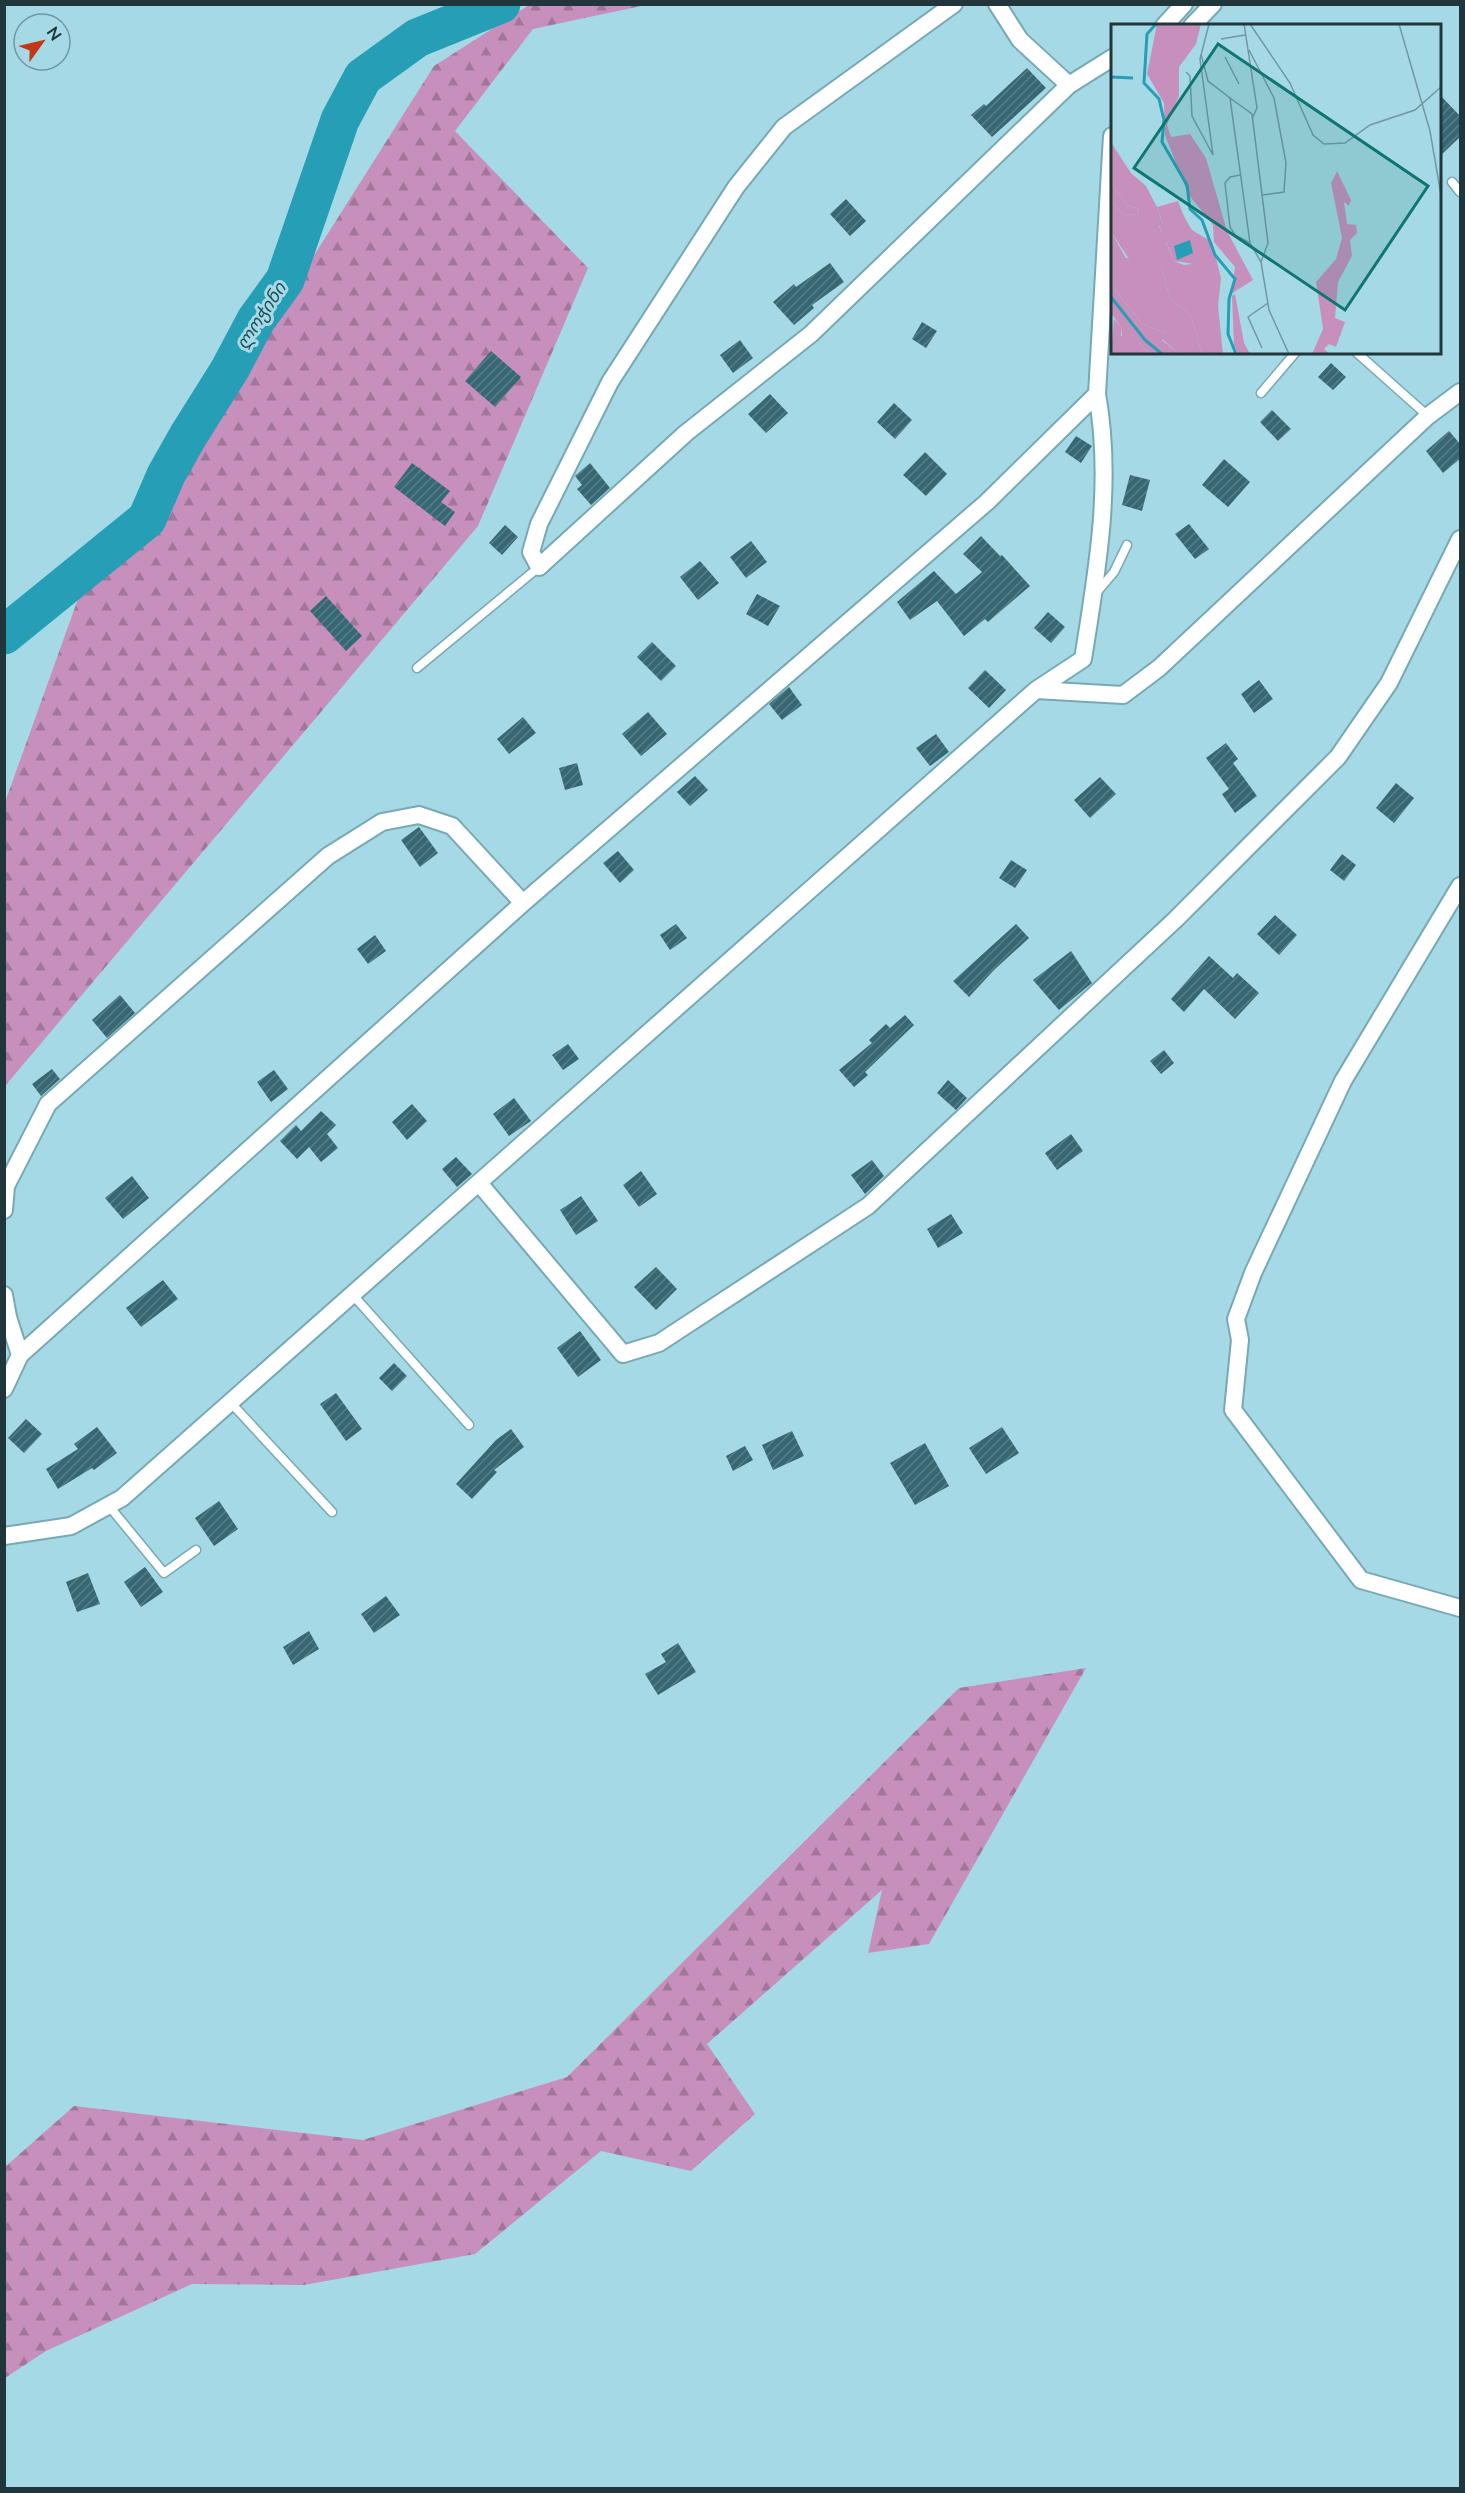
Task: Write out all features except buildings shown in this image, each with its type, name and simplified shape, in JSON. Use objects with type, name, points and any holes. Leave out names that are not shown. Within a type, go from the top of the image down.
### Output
[{"type":"street","points":[[954,4],[784,127],[736,186],[610,382],[539,524],[531,552],[539,567],[686,433],[811,334],[1069,85],[1111,59]]},
{"type":"street","points":[[997,4],[1020,40],[1069,85]]},
{"type":"street","points":[[1166,24],[1184,4]]},
{"type":"street","points":[[1193,24],[1213,4]]},
{"type":"street","points":[[4,1536],[71,1526],[123,1498],[1036,690],[1083,659],[1101,529],[1104,432],[1097,394],[1111,168]]},
{"type":"street","points":[[1036,690],[1123,695],[1159,668],[1428,416],[1461,392]]},
{"type":"street","points":[[4,1389],[20,1355],[523,903],[987,502],[1097,394]]},
{"type":"street","points":[[479,1183],[623,1354],[659,1343],[689,1324],[868,1206],[1176,919],[1338,757],[1389,683],[1461,540]]},
{"type":"street","points":[[4,1210],[6,1186],[48,1104],[328,856],[382,822],[419,815],[452,826],[523,903]]},
{"type":"street","points":[[1461,886],[1342,1080],[1253,1273],[1236,1319],[1240,1340],[1233,1410],[1361,1580],[1461,1608]]},
{"type":"street","points":[[4,1294],[8,1317],[20,1355]]},
{"type":"lane","points":[[1452,182],[1461,192]]},
{"type":"lane","points":[[1261,393],[1294,354]]},
{"type":"lane","points":[[1358,354],[1428,416]]},
{"type":"lane","points":[[1093,597],[1114,572],[1128,545]]},
{"type":"lane","points":[[417,668],[539,567]]},
{"type":"lane","points":[[352,1294],[469,1425]]},
{"type":"lane","points":[[231,1403],[332,1512]]},
{"type":"lane","points":[[109,1506],[164,1573],[196,1551]]},
{"type":"green space","points":[[529,5],[646,5],[533,29],[455,131],[588,268],[478,526],[5,1086],[4,805],[83,585],[158,524],[294,287],[434,66]]},
{"type":"green space","points":[[1086,1668],[929,1944],[868,1953],[882,1890],[707,2044],[755,2114],[691,2171],[601,2151],[475,2254],[304,2285],[192,2284],[46,2351],[5,2378],[5,2167],[74,2106],[363,2140],[567,2077],[959,1688]]},
{"type":"waterway","name":"ლოჭინი","points":[[4,635],[147,519],[166,475],[188,436],[230,369],[256,320],[285,280],[340,120],[363,77],[417,38],[501,4]]}]
